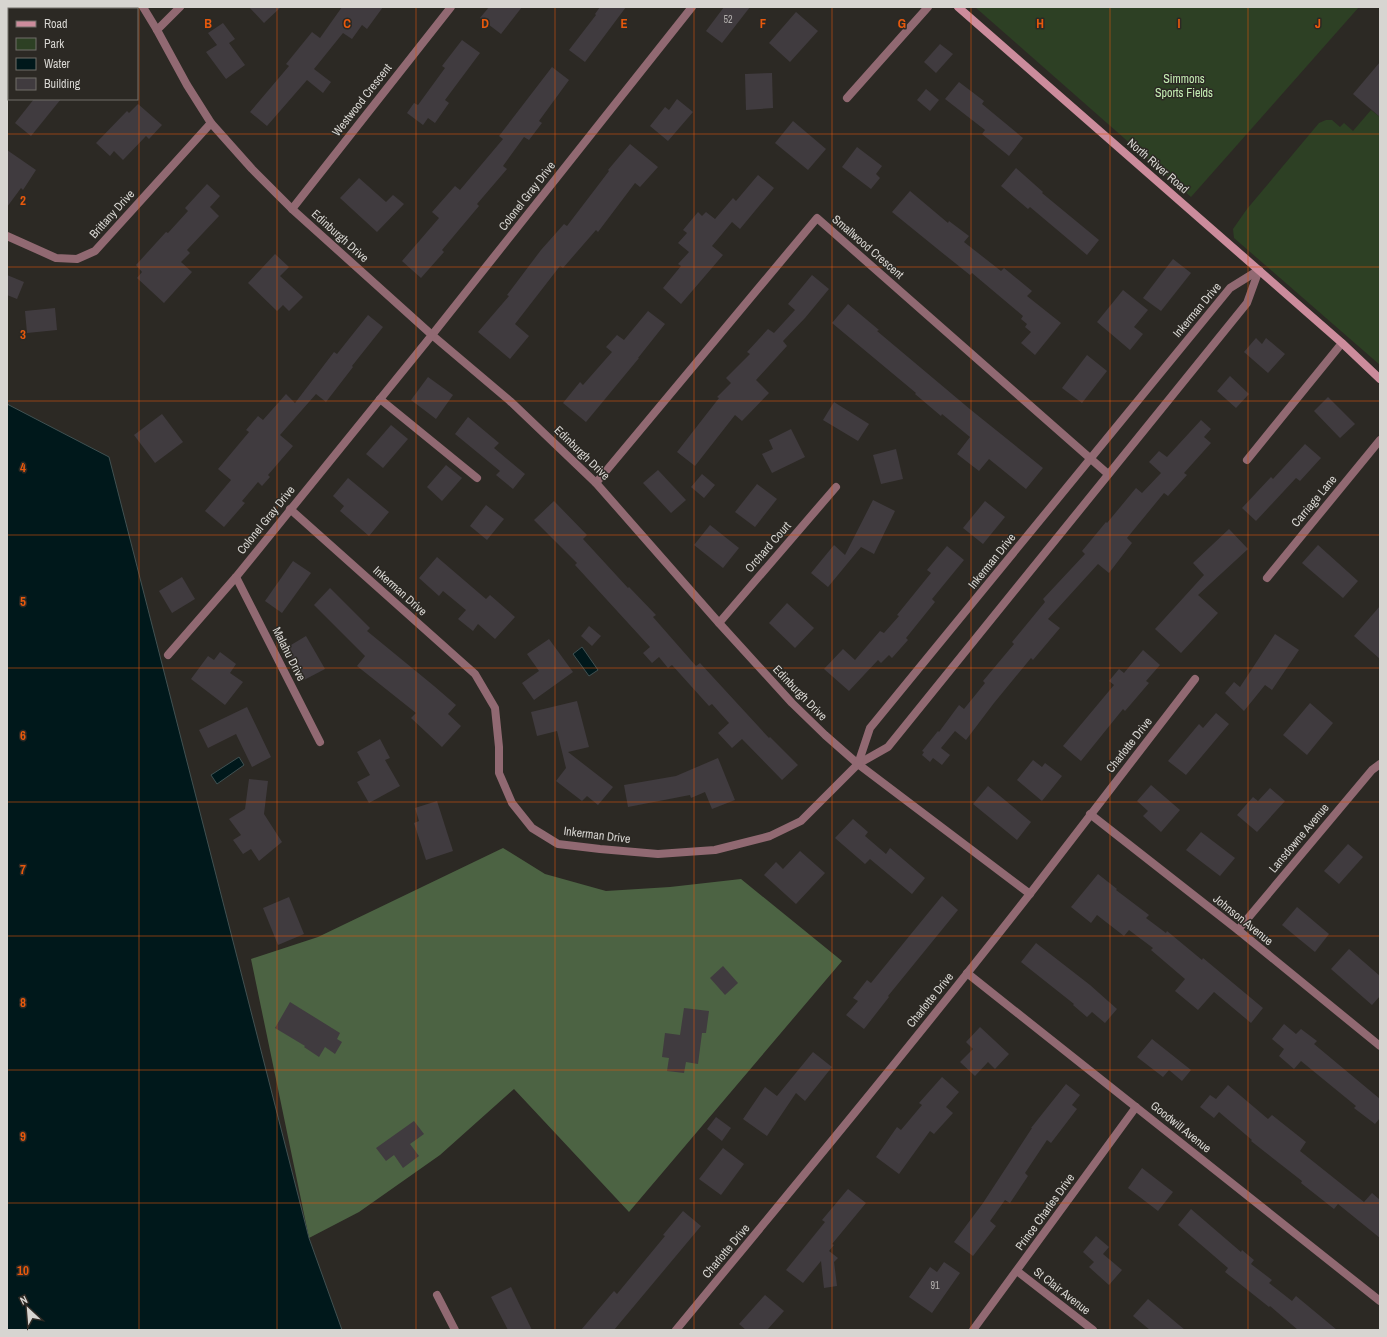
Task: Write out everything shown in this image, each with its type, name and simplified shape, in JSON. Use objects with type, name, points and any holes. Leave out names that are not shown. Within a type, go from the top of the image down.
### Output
[{"type":"main road","name":"North River Road","points":[[958,7],[1342,343],[1380,379]]},
{"type":"street","name":"Edinburgh Drive","points":[[143,7],[211,123],[252,169],[292,209],[432,335],[510,401],[596,483],[719,623],[792,703],[825,735],[858,764],[1030,894]]},
{"type":"street","points":[[157,30],[180,7]]},
{"type":"street","name":"Westwood Crescent","points":[[292,209],[451,7]]},
{"type":"street","name":"Colonel Gray Drive","points":[[168,655],[236,577],[432,335],[692,7]]},
{"type":"street","points":[[847,98],[928,7]]},
{"type":"street","name":"Brittany Drive","points":[[7,236],[56,258],[77,259],[95,251],[211,123]]},
{"type":"street","name":"Smallwood Crescent","points":[[596,483],[816,218],[1108,474]]},
{"type":"street","name":"Inkerman Drive","points":[[858,764],[870,728],[1230,288],[1259,270]]},
{"type":"street","name":"Inkerman Drive","points":[[290,509],[475,674],[495,708],[499,747],[499,773],[512,803],[532,828],[558,844],[658,854],[715,850],[770,836],[801,821],[858,764],[888,747],[1247,303],[1259,270]]},
{"type":"street","points":[[1247,460],[1342,343]]},
{"type":"street","points":[[380,399],[477,478]]},
{"type":"street","name":"Carriage Lane","points":[[1267,578],[1380,440]]},
{"type":"street","name":"Orchard Court","points":[[719,623],[836,486]]},
{"type":"street","name":"Malahu Drive","points":[[236,577],[320,742]]},
{"type":"street","name":"Charlotte Drive","points":[[676,1330],[811,1167],[1030,894],[1195,679]]},
{"type":"street","name":"Lansdowne Avenue","points":[[1238,930],[1372,770],[1380,764]]},
{"type":"street","name":"Johnson Avenue","points":[[1090,814],[1238,930],[1380,1045]]},
{"type":"street","name":"Goodwill Avenue","points":[[967,973],[1380,1301]]},
{"type":"street","name":"Prince Charles Drive","points":[[973,1330],[1136,1107]]},
{"type":"street","name":"St Clair Avenue","points":[[1017,1271],[1093,1330]]},
{"type":"street","points":[[437,1295],[454,1330]]},
{"type":"green space","name":"Simmons Sports Fields","points":[[975,7],[1359,7],[1191,197]]},
{"type":"green space","points":[[1371,110],[1380,117],[1380,365],[1234,238],[1233,229],[1247,209],[1319,123],[1326,120],[1332,120],[1340,127],[1344,123],[1353,131]]},
{"type":"green space","points":[[503,848],[545,874],[606,891],[670,887],[741,879],[842,961],[629,1212],[514,1089],[440,1155],[359,1212],[309,1238],[251,959],[318,937]]},
{"type":"water","points":[[7,404],[109,457],[309,1238],[342,1330],[7,1330]]},
{"type":"water","points":[[582,647],[598,670],[589,676],[573,654]]},
{"type":"water","points":[[239,757],[244,765],[217,784],[211,775]]},
{"type":"building","points":[[249,7],[281,7],[264,23]]},
{"type":"building","points":[[342,7],[383,7],[367,29],[362,25],[352,39],[343,33],[314,69],[331,82],[323,93],[307,80],[267,126],[250,112],[289,66],[286,64],[312,32],[320,38]]},
{"type":"building","points":[[489,7],[522,7],[501,34],[480,18]]},
{"type":"building","points":[[600,7],[626,7],[585,62],[569,50],[596,15],[595,14]]},
{"type":"building","points":[[724,7],[750,7],[722,43],[706,31]]},
{"type":"building","points":[[796,12],[818,31],[790,62],[769,43]]},
{"type":"building","points":[[223,23],[235,39],[229,43],[245,65],[226,79],[206,52],[217,45],[208,33]]},
{"type":"building","points":[[462,40],[480,53],[445,100],[449,103],[435,123],[428,118],[423,125],[407,113],[414,103],[418,105],[445,68],[442,66]]},
{"type":"building","points":[[940,44],[953,54],[936,73],[924,62]]},
{"type":"building","points":[[1380,62],[1380,117],[1353,94]]},
{"type":"building","points":[[552,67],[569,80],[539,121],[542,123],[529,140],[524,137],[503,166],[507,169],[477,204],[479,206],[442,250],[444,252],[421,278],[402,261],[439,218],[432,212],[455,186],[460,190],[503,139],[499,136]]},
{"type":"building","points":[[772,73],[773,108],[746,110],[745,74]]},
{"type":"building","points":[[959,82],[984,101],[982,104],[1023,138],[1009,156],[982,134],[985,130],[945,99]]},
{"type":"building","points":[[926,89],[939,100],[930,111],[917,100]]},
{"type":"building","points":[[677,99],[693,112],[668,141],[650,126],[665,107],[669,110]]},
{"type":"building","points":[[33,100],[60,100],[31,136],[15,123]]},
{"type":"building","points":[[138,104],[162,125],[149,139],[146,136],[123,160],[114,151],[110,156],[96,143],[127,111],[129,113]]},
{"type":"building","points":[[793,121],[826,149],[808,170],[775,143]]},
{"type":"building","points":[[630,144],[658,167],[640,187],[635,183],[598,232],[596,230],[563,268],[560,266],[515,324],[529,336],[510,359],[478,332],[509,296],[507,295],[541,250],[564,224],[567,226],[609,171],[608,170]]},
{"type":"building","points":[[857,147],[882,166],[876,174],[880,178],[871,189],[842,167]]},
{"type":"building","points":[[7,150],[36,170],[23,190],[21,188],[7,207]]},
{"type":"building","points":[[1016,168],[1043,192],[1042,193],[1099,240],[1087,255],[1030,207],[1028,209],[1001,186]]},
{"type":"building","points":[[758,175],[774,188],[740,229],[732,222],[712,246],[723,255],[681,304],[663,288],[681,266],[678,264],[689,252],[678,243],[687,233],[683,230],[698,212],[702,216],[706,212],[715,219],[733,198],[736,201]]},
{"type":"building","points":[[359,178],[386,202],[393,195],[404,204],[377,232],[340,198]]},
{"type":"building","points":[[207,184],[220,196],[210,207],[219,216],[187,250],[190,253],[181,262],[192,272],[164,303],[137,278],[142,272],[136,265],[166,232],[168,233],[188,211],[185,208]]},
{"type":"building","points":[[910,191],[948,223],[949,221],[969,236],[964,242],[1001,271],[1004,268],[1032,291],[1027,296],[1061,323],[1035,355],[1021,343],[1031,332],[1025,327],[1027,324],[1021,319],[1023,316],[972,273],[970,275],[892,212]]},
{"type":"building","points":[[275,254],[289,267],[280,276],[303,297],[289,311],[283,305],[277,311],[248,283]]},
{"type":"building","points":[[1173,259],[1191,273],[1161,311],[1143,298]]},
{"type":"building","points":[[7,275],[24,282],[17,299],[7,295]]},
{"type":"building","points":[[812,275],[829,289],[805,318],[783,341],[787,346],[756,380],[769,393],[742,421],[735,415],[695,466],[677,452],[719,398],[717,397],[731,383],[726,378],[750,354],[747,352],[768,329],[774,333],[795,310],[788,304]]},
{"type":"building","points":[[1123,290],[1148,310],[1134,327],[1143,334],[1130,350],[1097,322]]},
{"type":"building","points":[[848,304],[879,330],[877,331],[1043,468],[1026,489],[989,459],[979,471],[957,454],[970,437],[942,414],[941,416],[915,394],[916,393],[832,323]]},
{"type":"building","points":[[55,308],[57,330],[27,333],[25,311]]},
{"type":"building","points":[[648,311],[665,324],[586,422],[563,403],[580,382],[583,385],[612,352],[606,347],[617,335],[624,340]]},
{"type":"building","points":[[368,315],[383,327],[326,402],[316,394],[280,435],[293,446],[268,475],[270,477],[262,486],[258,482],[242,501],[245,503],[224,527],[205,511],[231,480],[218,469],[249,432],[246,430],[258,416],[263,420],[286,394],[295,403],[334,352],[337,354]]},
{"type":"building","points":[[1256,338],[1262,344],[1266,338],[1285,354],[1268,373],[1244,352]]},
{"type":"building","points":[[1087,355],[1107,371],[1082,403],[1062,388]]},
{"type":"building","points":[[1230,376],[1249,394],[1236,408],[1217,391]]},
{"type":"building","points":[[428,377],[453,395],[436,419],[411,400]]},
{"type":"building","points":[[1328,397],[1355,424],[1340,438],[1314,411]]},
{"type":"building","points":[[834,402],[869,424],[858,441],[823,420]]},
{"type":"building","points":[[162,414],[183,442],[155,463],[134,435]]},
{"type":"building","points":[[468,417],[499,443],[494,448],[525,474],[513,489],[496,475],[500,471],[455,434]]},
{"type":"building","points":[[1201,420],[1211,429],[1204,437],[1211,443],[1184,473],[1187,475],[1168,496],[1164,493],[1127,538],[1132,543],[1109,573],[1098,564],[1048,619],[1060,628],[1033,660],[1031,658],[966,740],[955,731],[941,748],[950,755],[942,765],[933,758],[930,762],[922,755],[924,752],[922,751],[938,731],[939,732],[959,705],[964,709],[985,683],[983,681],[1014,644],[1012,642],[1045,602],[1043,599],[1085,554],[1082,551],[1136,488],[1142,493],[1161,473],[1149,462],[1159,451],[1167,457]]},
{"type":"building","points":[[391,425],[408,439],[383,468],[366,454]]},
{"type":"building","points":[[791,429],[805,457],[772,473],[762,454],[773,449],[769,440]]},
{"type":"building","points":[[1305,444],[1321,458],[1300,481],[1296,478],[1256,521],[1242,508],[1271,477],[1273,479]]},
{"type":"building","points":[[896,449],[903,479],[881,484],[873,455]]},
{"type":"building","points":[[446,465],[462,478],[442,501],[427,487]]},
{"type":"building","points":[[658,470],[686,500],[671,513],[643,483]]},
{"type":"building","points":[[702,474],[715,485],[704,498],[691,487]]},
{"type":"building","points":[[348,478],[389,512],[369,536],[340,511],[344,506],[333,496]]},
{"type":"building","points":[[757,484],[777,499],[755,527],[735,512]]},
{"type":"building","points":[[873,500],[895,511],[874,554],[861,547],[828,587],[811,573],[834,545],[845,555]]},
{"type":"building","points":[[554,501],[587,535],[583,539],[628,588],[629,587],[656,615],[653,617],[696,666],[700,663],[769,738],[770,737],[798,765],[782,780],[742,739],[732,748],[718,733],[729,723],[712,704],[709,706],[672,665],[668,668],[659,657],[652,663],[643,653],[650,647],[575,565],[577,563],[534,520]]},
{"type":"building","points":[[985,501],[1005,517],[983,544],[963,528]]},
{"type":"building","points":[[486,505],[504,519],[487,540],[470,526]]},
{"type":"building","points":[[710,525],[739,548],[723,568],[694,545]]},
{"type":"building","points":[[1229,529],[1248,549],[1198,595],[1218,613],[1181,653],[1155,629],[1204,575],[1193,563]]},
{"type":"building","points":[[1318,545],[1358,581],[1343,598],[1302,563]]},
{"type":"building","points":[[947,546],[964,560],[932,599],[935,602],[906,638],[908,640],[892,658],[889,655],[881,663],[878,660],[849,691],[824,669],[843,649],[855,660],[880,631],[884,633],[899,616],[897,615],[931,573],[927,570]]},
{"type":"building","points":[[437,557],[486,599],[490,595],[515,617],[495,639],[478,624],[473,631],[458,619],[466,610],[443,591],[439,596],[419,578]]},
{"type":"building","points":[[293,561],[311,573],[282,613],[265,601]]},
{"type":"building","points":[[182,577],[195,599],[172,613],[159,591]]},
{"type":"building","points":[[330,588],[370,628],[367,631],[456,705],[448,714],[461,726],[442,747],[411,718],[416,713],[357,666],[365,656],[314,605]]},
{"type":"building","points":[[787,603],[814,628],[795,648],[769,623]]},
{"type":"building","points":[[1380,606],[1380,659],[1354,636]]},
{"type":"building","points":[[589,626],[601,636],[592,646],[581,636]]},
{"type":"building","points":[[1275,634],[1299,650],[1272,690],[1265,685],[1244,711],[1225,693],[1234,682],[1240,687]]},
{"type":"building","points":[[306,636],[325,669],[304,680],[286,648]]},
{"type":"building","points":[[549,639],[573,672],[534,700],[522,683],[539,671],[527,654]]},
{"type":"building","points":[[1143,650],[1160,665],[1146,681],[1149,683],[1125,711],[1123,709],[1081,761],[1063,746],[1114,685],[1109,681],[1119,669],[1124,673]]},
{"type":"building","points":[[220,652],[236,664],[230,673],[243,682],[225,705],[191,679],[208,656],[214,660]]},
{"type":"building","points":[[577,701],[589,747],[568,752],[613,787],[598,805],[587,796],[582,801],[556,781],[566,768],[557,731],[537,736],[531,712]]},
{"type":"building","points":[[1310,703],[1333,723],[1307,755],[1283,735]]},
{"type":"building","points":[[247,707],[271,757],[252,767],[236,734],[208,748],[199,730]]},
{"type":"building","points":[[1216,713],[1229,724],[1186,775],[1168,761],[1199,724],[1203,728]]},
{"type":"building","points":[[380,739],[390,758],[385,760],[400,786],[369,803],[357,782],[370,775],[357,752]]},
{"type":"building","points":[[718,758],[735,800],[712,809],[705,792],[691,798],[690,795],[628,807],[624,785],[676,776]]},
{"type":"building","points":[[1033,760],[1042,767],[1045,763],[1062,776],[1042,801],[1017,780]]},
{"type":"building","points":[[249,779],[268,781],[264,814],[282,842],[259,861],[251,849],[243,854],[233,840],[241,835],[229,819],[245,809]]},
{"type":"building","points":[[1151,785],[1180,810],[1161,832],[1143,816],[1148,811],[1137,801]]},
{"type":"building","points":[[988,786],[1031,822],[1017,840],[973,804]]},
{"type":"building","points":[[1270,788],[1285,801],[1257,832],[1237,815],[1253,797],[1258,801]]},
{"type":"building","points":[[437,801],[453,851],[426,860],[414,823],[419,821],[415,808]]},
{"type":"building","points":[[853,819],[868,832],[865,836],[886,854],[890,848],[925,878],[912,894],[870,859],[865,864],[835,838]]},
{"type":"building","points":[[1201,832],[1235,858],[1220,876],[1186,850]]},
{"type":"building","points":[[1348,844],[1363,857],[1339,884],[1324,871]]},
{"type":"building","points":[[800,851],[825,873],[796,904],[764,875],[776,862],[783,869]]},
{"type":"building","points":[[1098,874],[1149,915],[1146,918],[1166,933],[1167,931],[1202,960],[1203,958],[1263,1008],[1251,1023],[1214,992],[1198,1010],[1175,991],[1185,979],[1151,950],[1153,948],[1129,930],[1124,936],[1097,915],[1091,923],[1071,907]]},
{"type":"building","points":[[942,896],[958,910],[888,996],[889,997],[864,1029],[846,1015],[858,1001],[853,998],[867,980],[871,983]]},
{"type":"building","points":[[289,897],[304,934],[278,945],[263,908]]},
{"type":"building","points":[[1297,907],[1329,934],[1315,952],[1282,925]]},
{"type":"building","points":[[1036,943],[1090,985],[1117,1009],[1105,1023],[1092,1012],[1087,1017],[1073,1005],[1074,1004],[1021,962]]},
{"type":"building","points":[[1349,949],[1380,976],[1380,996],[1372,1005],[1331,969]]},
{"type":"building","points":[[723,966],[738,983],[725,995],[710,978]]},
{"type":"building","points":[[290,1002],[340,1033],[337,1039],[342,1042],[335,1054],[325,1047],[319,1057],[304,1047],[305,1046],[275,1028]]},
{"type":"building","points":[[684,1008],[709,1011],[706,1033],[702,1033],[698,1064],[686,1062],[684,1073],[667,1071],[669,1058],[662,1057],[665,1033],[680,1035]]},
{"type":"building","points":[[1284,1024],[1296,1034],[1301,1029],[1317,1041],[1314,1044],[1380,1099],[1380,1118],[1375,1124],[1354,1108],[1356,1106],[1301,1061],[1294,1069],[1279,1056],[1284,1049],[1272,1039]]},
{"type":"building","points":[[980,1027],[1009,1054],[995,1069],[988,1062],[975,1076],[960,1062],[973,1049],[966,1042]]},
{"type":"building","points":[[1152,1039],[1191,1070],[1182,1081],[1169,1070],[1163,1077],[1137,1057]]},
{"type":"building","points":[[813,1052],[832,1067],[805,1101],[796,1093],[767,1136],[743,1119],[765,1087],[777,1096]]},
{"type":"building","points":[[942,1077],[959,1092],[946,1107],[953,1113],[934,1134],[930,1131],[899,1174],[876,1157],[897,1127],[901,1130],[922,1105],[919,1103]]},
{"type":"building","points":[[1066,1084],[1080,1095],[1072,1105],[1077,1109],[1051,1143],[1047,1140],[1025,1173],[1028,1176],[1010,1203],[1005,1200],[990,1221],[996,1226],[973,1256],[954,1242],[983,1203],[1031,1128]]},
{"type":"building","points":[[1228,1085],[1268,1119],[1272,1115],[1306,1142],[1300,1151],[1364,1202],[1372,1193],[1380,1200],[1380,1238],[1338,1204],[1334,1209],[1301,1183],[1302,1181],[1251,1141],[1252,1140],[1219,1112],[1214,1118],[1200,1107],[1210,1095],[1216,1099]]},
{"type":"building","points":[[716,1117],[731,1128],[722,1141],[707,1129]]},
{"type":"building","points":[[414,1121],[424,1134],[410,1144],[419,1156],[403,1168],[394,1155],[386,1161],[376,1148]]},
{"type":"building","points":[[723,1148],[744,1164],[721,1195],[699,1179]]},
{"type":"building","points":[[1142,1168],[1173,1192],[1158,1211],[1128,1188]]},
{"type":"building","points":[[848,1189],[866,1203],[832,1244],[834,1245],[829,1251],[838,1258],[834,1262],[837,1286],[824,1288],[821,1261],[803,1283],[786,1270],[825,1222],[822,1220]]},
{"type":"building","points":[[1191,1209],[1241,1252],[1242,1250],[1254,1260],[1251,1264],[1272,1280],[1269,1283],[1292,1301],[1296,1296],[1337,1330],[1298,1330],[1270,1306],[1269,1307],[1225,1272],[1228,1268],[1178,1225]]},
{"type":"building","points":[[683,1211],[701,1226],[614,1330],[581,1330],[614,1291],[617,1294],[665,1236],[663,1235]]},
{"type":"building","points":[[1096,1236],[1109,1247],[1103,1254],[1122,1270],[1109,1285],[1089,1267],[1094,1262],[1083,1252]]},
{"type":"building","points":[[944,1262],[960,1273],[932,1313],[909,1297],[930,1267],[937,1272]]},
{"type":"building","points":[[511,1287],[532,1330],[508,1330],[491,1297]]},
{"type":"building","points":[[765,1295],[784,1311],[767,1330],[746,1330],[739,1324]]},
{"type":"building","points":[[1148,1299],[1185,1330],[1150,1330],[1133,1316]]}]
